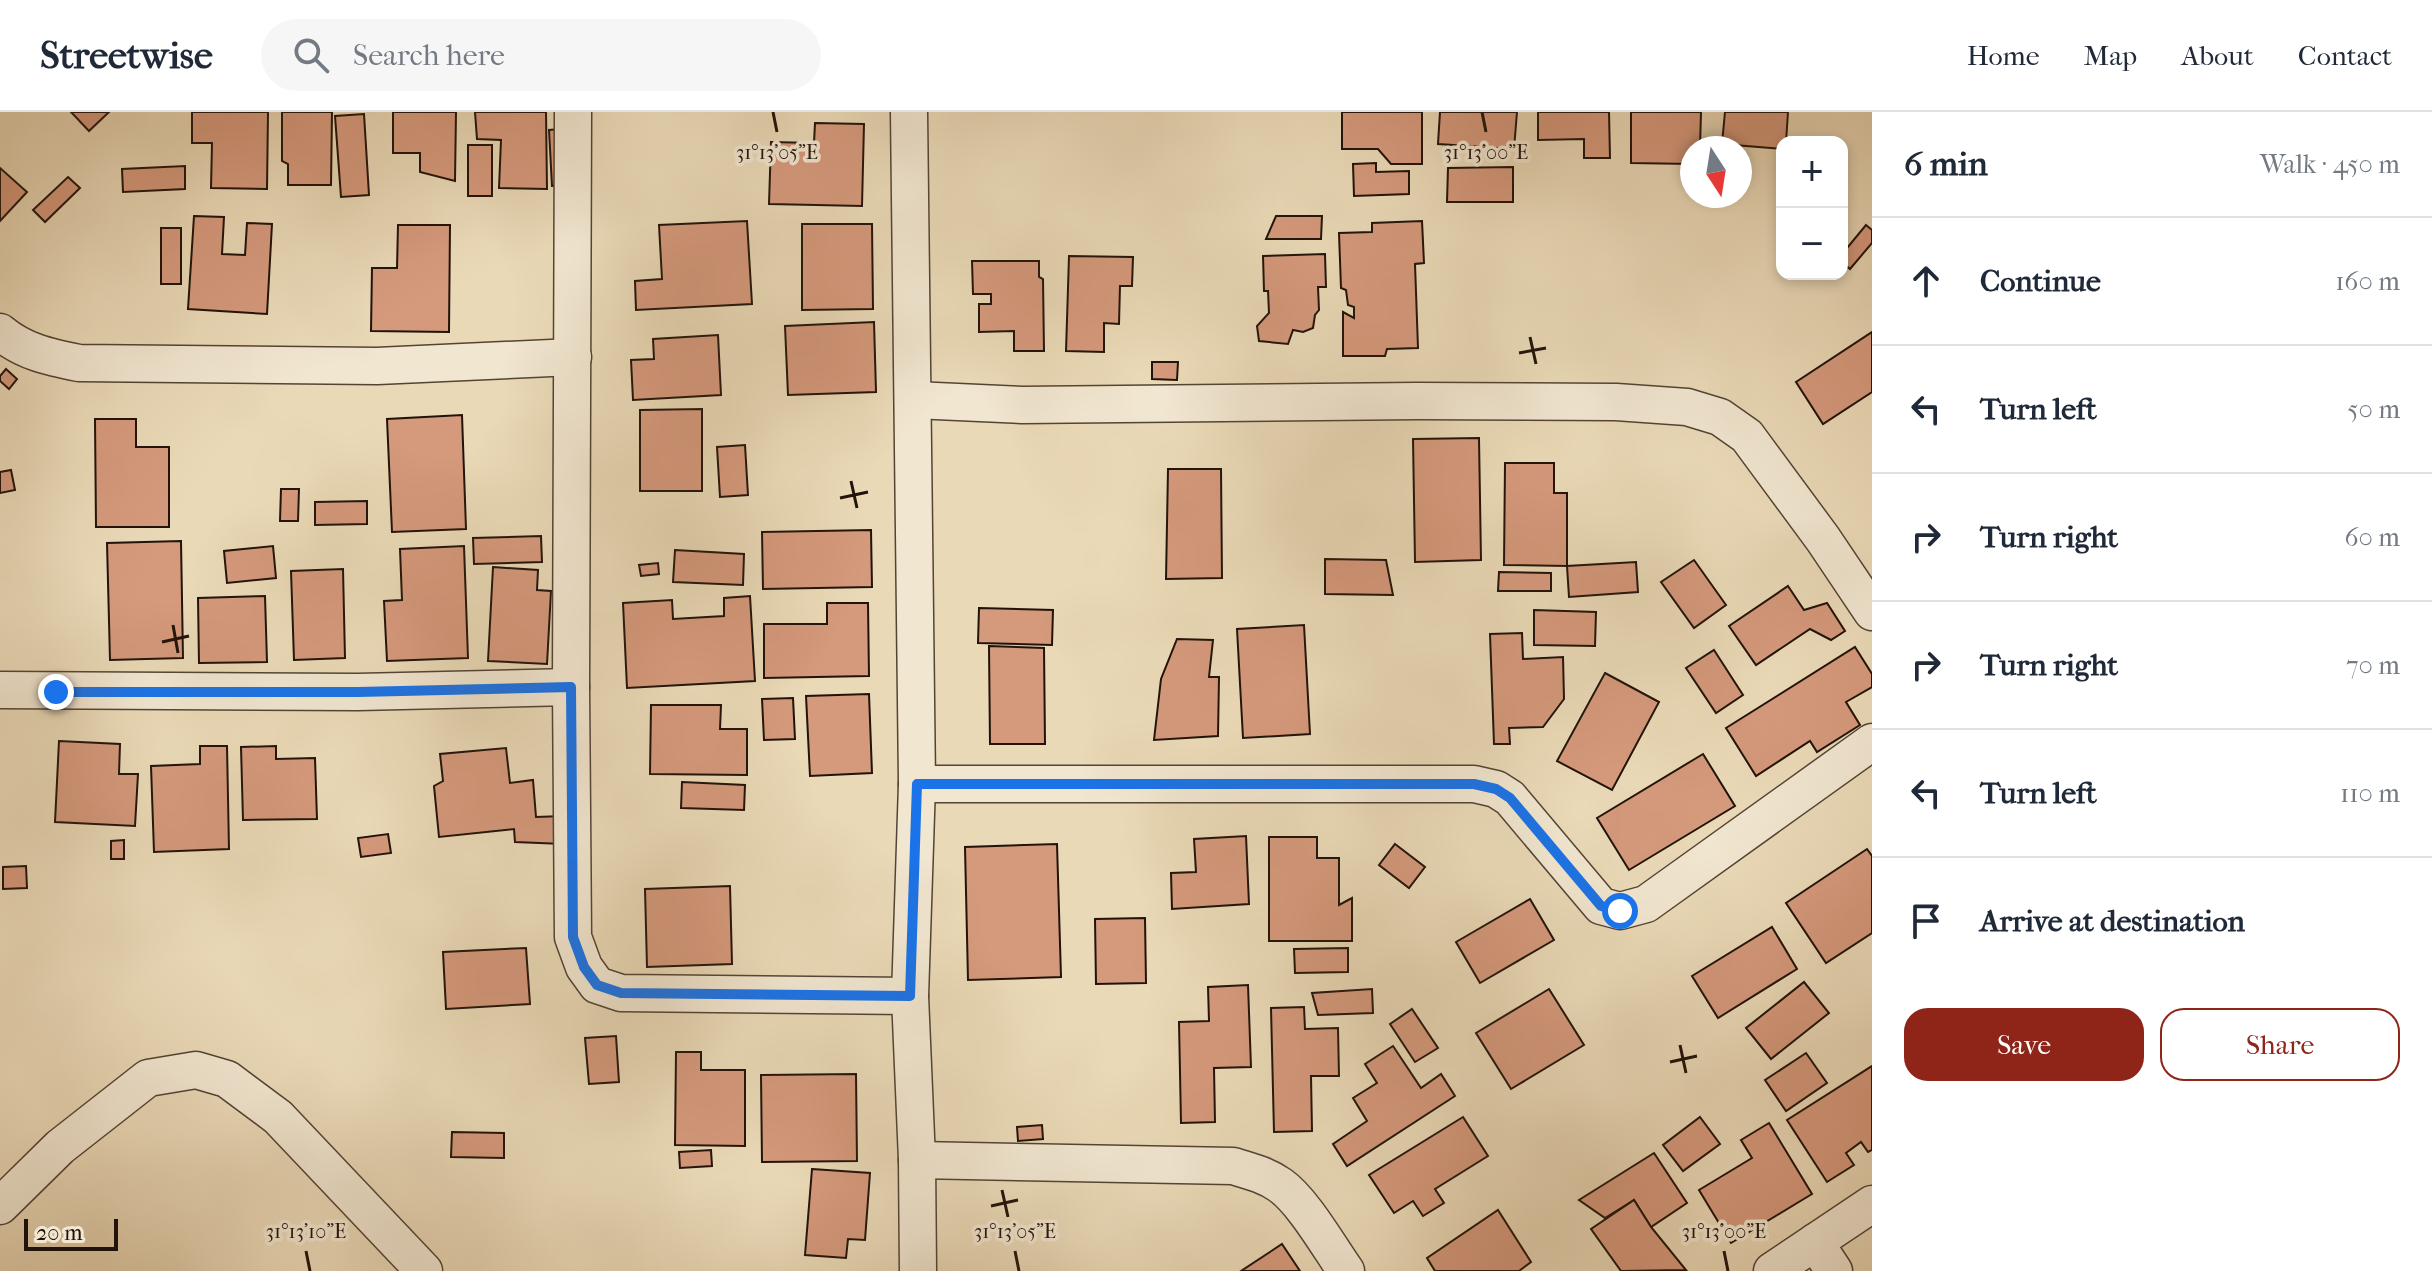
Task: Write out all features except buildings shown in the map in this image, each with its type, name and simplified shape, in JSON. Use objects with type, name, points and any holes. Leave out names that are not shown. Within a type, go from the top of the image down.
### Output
[{"type":"street","points":[[573,112],[573,937],[584,967],[597,985],[621,993],[910,996]]},
{"type":"street","points":[[909,112],[917,784],[910,996],[918,1271]]},
{"type":"street","points":[[0,332],[13,343],[44,357],[79,363],[377,366],[573,357]]},
{"type":"street","points":[[914,400],[1022,405],[1616,402],[1687,407],[1720,417],[1747,436],[1872,612]]},
{"type":"street","points":[[0,690],[358,692],[571,687]]},
{"type":"street","points":[[917,784],[1474,784],[1496,789],[1510,798],[1601,906],[1620,911],[1646,904],[1872,742]]},
{"type":"street","points":[[0,1206],[60,1147],[148,1078],[196,1070],[227,1079],[278,1117],[424,1271]]},
{"type":"street","points":[[917,1160],[1233,1166],[1261,1174],[1282,1186],[1296,1200],[1346,1271]]},
{"type":"street","points":[[1772,1271],[1825,1257],[1872,1204]]},
{"type":"route","points":[[56,692],[358,692],[571,687],[573,937],[584,967],[597,985],[621,993],[910,996],[917,784],[1474,784],[1496,789],[1510,798],[1601,906],[1620,911]]}]
